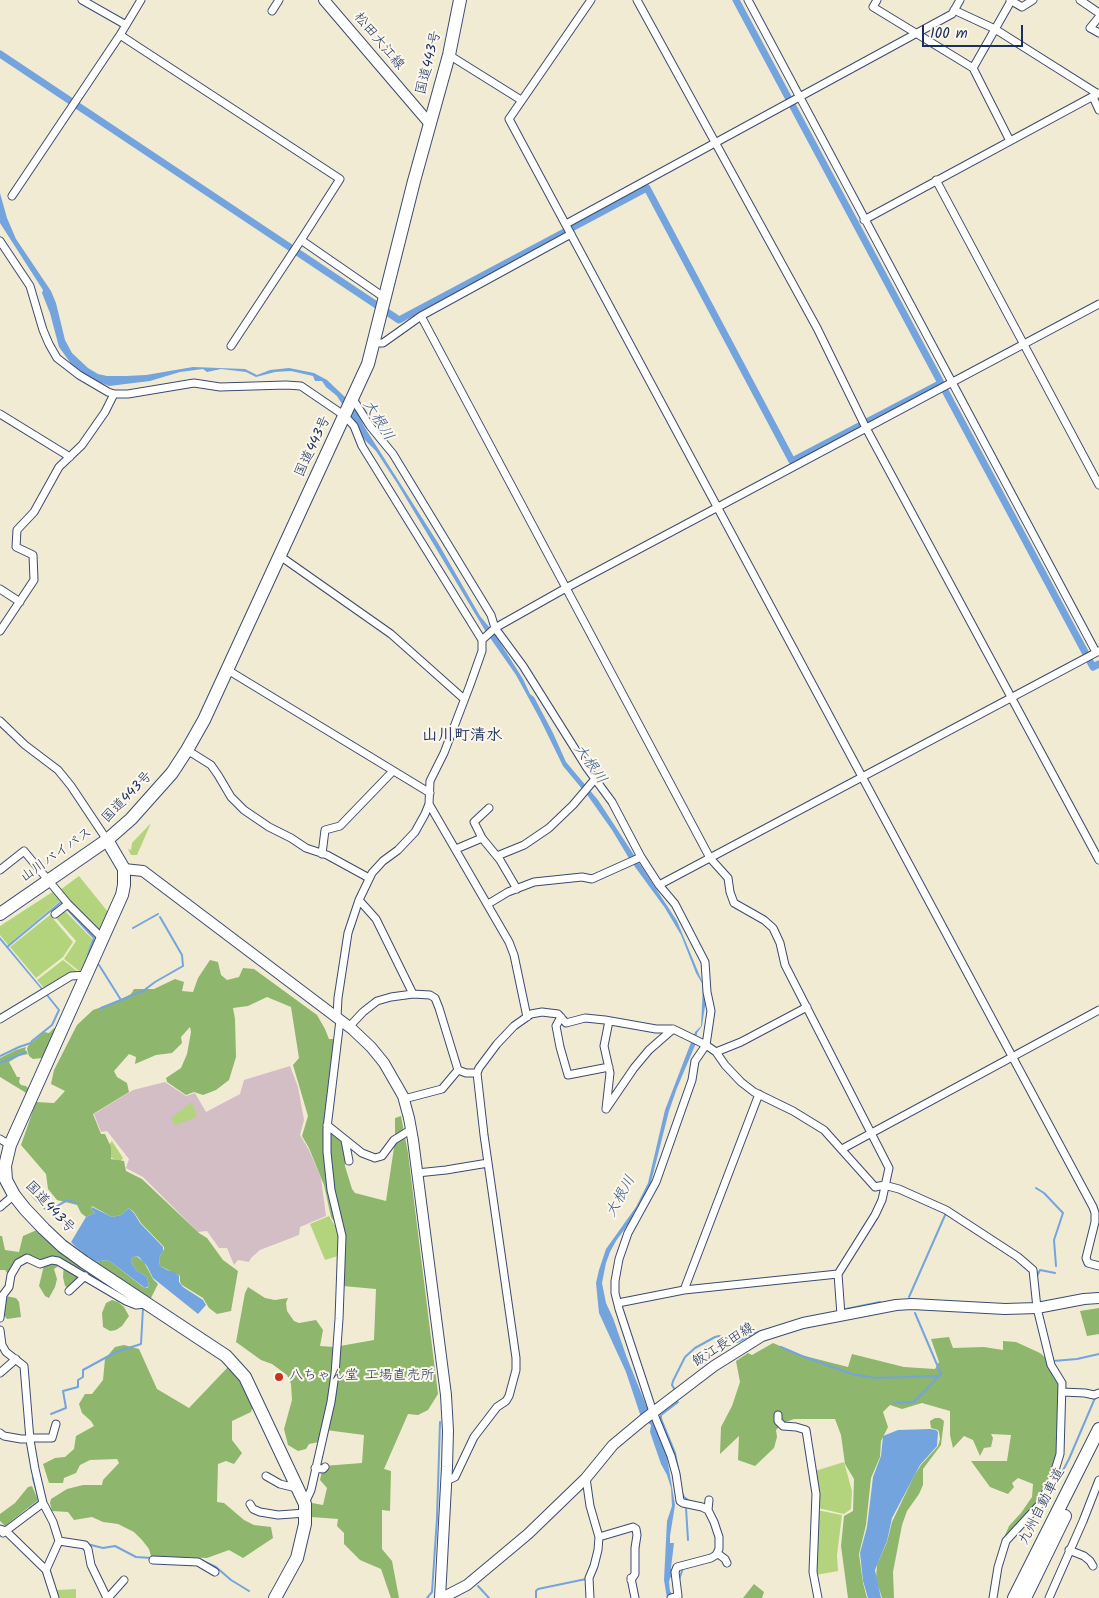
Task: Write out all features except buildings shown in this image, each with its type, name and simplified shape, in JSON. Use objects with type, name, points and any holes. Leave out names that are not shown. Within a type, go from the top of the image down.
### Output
[{"type":"highway","name":"国道443号","points":[[305,1509],[297,1487],[253,1394],[240,1371],[226,1356],[84,1262],[62,1246],[44,1229],[14,1195],[6,1180],[5,1142],[87,975],[122,896],[124,869],[107,840],[147,803],[172,773],[204,720],[368,364],[449,55],[460,0]]},
{"type":"highway","name":"山川バイパス","points":[[0,914],[107,840]]},
{"type":"highway","name":"九州自動車道","points":[[1014,1598],[1099,1429]]},
{"type":"highway","name":"九州自動車道","points":[[1025,1598],[1099,1447]]},
{"type":"highway","points":[[275,1598],[287,1579],[296,1558],[305,1524],[305,1509]]},
{"type":"main road","name":"松田大江線","points":[[324,0],[430,124]]},
{"type":"main road","points":[[124,869],[132,868],[143,871],[342,1021],[371,1047],[384,1063],[404,1100],[409,1118],[417,1173],[446,1395],[448,1431],[441,1598]]},
{"type":"main road","name":"飯江長田線","points":[[441,1598],[467,1585],[556,1509],[586,1478],[613,1445],[649,1415],[714,1366],[756,1340],[803,1324],[880,1307],[912,1304],[1005,1309],[1036,1308],[1084,1298],[1099,1298]]},
{"type":"street","points":[[82,0],[126,24]]},
{"type":"street","points":[[12,196],[120,35],[140,0]]},
{"type":"street","points":[[272,11],[279,0]]},
{"type":"street","points":[[592,0],[509,119],[1095,1212],[1095,1222],[1086,1258],[1088,1263],[1099,1266]]},
{"type":"street","points":[[637,0],[817,328],[866,428],[1099,860]]},
{"type":"street","points":[[659,885],[863,778],[1097,651],[864,220],[748,0]]},
{"type":"street","points":[[877,0],[873,7],[973,68],[1010,142]]},
{"type":"street","points":[[374,343],[383,343],[422,316],[715,142],[952,14],[960,0]]},
{"type":"street","points":[[973,68],[1010,0],[1022,7],[1033,0]]},
{"type":"street","points":[[1080,0],[1099,15],[1090,28],[1099,33]]},
{"type":"street","points":[[954,10],[995,29],[1097,95],[1099,110]]},
{"type":"street","points":[[120,35],[340,179],[302,240],[231,346]]},
{"type":"street","points":[[449,55],[521,100]]},
{"type":"street","points":[[864,220],[1097,95]]},
{"type":"street","points":[[936,180],[1099,486]]},
{"type":"street","points":[[302,240],[380,296],[386,298]]},
{"type":"street","points":[[0,241],[30,286],[48,344],[57,358],[78,376],[114,394],[194,384],[220,387],[301,386],[345,416],[354,426],[362,446],[482,640],[482,651],[444,753],[430,781],[429,804],[415,832],[398,850],[383,861],[369,878],[348,933],[338,998],[342,1021],[328,1125],[327,1152],[331,1190],[342,1236],[335,1374],[331,1402],[305,1509],[278,1515],[260,1512],[253,1509],[250,1504]]},
{"type":"street","points":[[482,640],[495,629],[566,588],[1099,304]]},
{"type":"street","points":[[422,316],[710,858],[728,878],[734,903],[764,920],[773,928],[780,943],[785,965],[889,1168],[882,1200],[875,1215],[838,1274],[842,1315]]},
{"type":"street","points":[[0,631],[34,580],[33,555],[16,547],[18,530],[34,512],[59,468],[82,444],[105,412],[114,394]]},
{"type":"street","points":[[353,399],[370,426],[393,454],[491,615],[495,629],[523,666],[595,779],[612,802],[640,857],[675,904],[705,962],[707,992],[711,1011],[706,1045],[695,1061],[689,1088],[656,1182],[628,1233],[619,1259],[615,1293],[649,1415],[671,1456],[680,1501],[702,1507],[718,1505]]},
{"type":"street","points":[[0,414],[70,457]]},
{"type":"street","points":[[280,556],[391,634],[464,699]]},
{"type":"street","points":[[0,589],[20,602]]},
{"type":"street","points":[[231,672],[430,793]]},
{"type":"street","points":[[0,722],[25,745],[58,770],[107,840]]},
{"type":"street","points":[[187,750],[211,765],[231,797],[244,810],[306,848],[369,878]]},
{"type":"street","points":[[322,854],[325,830],[340,826],[393,770]]},
{"type":"street","points":[[497,856],[524,844],[549,828],[573,805],[595,779]]},
{"type":"street","points":[[429,804],[509,942],[514,955],[527,1017]]},
{"type":"street","points":[[489,808],[474,822],[482,838],[497,856],[517,888]]},
{"type":"street","points":[[456,849],[482,838]]},
{"type":"street","points":[[0,870],[24,851],[68,904],[103,939]]},
{"type":"street","points":[[488,904],[517,888],[534,882],[582,877],[592,879],[640,857]]},
{"type":"street","points":[[359,900],[376,919],[413,994]]},
{"type":"street","points":[[55,914],[68,904]]},
{"type":"street","points":[[0,1020],[71,976],[87,975]]},
{"type":"street","points":[[342,1021],[363,1012],[377,1002],[391,997],[413,994],[430,995],[434,998],[458,1070]]},
{"type":"street","points":[[716,1052],[741,1042],[807,1006]]},
{"type":"street","points":[[842,1149],[1099,1010]]},
{"type":"street","points":[[446,1481],[455,1476],[474,1437],[497,1407],[506,1401],[516,1370],[516,1358],[477,1073],[497,1044],[514,1026],[527,1017],[542,1012],[558,1014],[566,1023],[585,1018],[656,1029],[673,1029],[716,1052],[741,1082],[824,1130],[875,1187],[884,1185],[899,1189],[946,1210],[1018,1257],[1033,1270],[1036,1308],[1051,1365],[1062,1382],[1060,1454],[1052,1480],[1040,1504],[1006,1542],[998,1567],[992,1598]]},
{"type":"street","points":[[561,1017],[556,1026],[568,1075],[609,1067]]},
{"type":"street","points":[[609,1021],[604,1046],[610,1073],[606,1109],[634,1068],[649,1050],[673,1029]]},
{"type":"street","points":[[458,1070],[466,1073],[477,1073]]},
{"type":"street","points":[[404,1100],[442,1089],[458,1070]]},
{"type":"street","points":[[684,1290],[759,1094]]},
{"type":"street","points":[[328,1125],[345,1140],[372,1158],[379,1158],[394,1140],[407,1132]]},
{"type":"street","points":[[345,1140],[348,1163],[361,1152]]},
{"type":"street","points":[[417,1173],[488,1163]]},
{"type":"street","points":[[0,1207],[14,1195]]},
{"type":"street","points":[[0,1318],[2,1295],[9,1287],[11,1275],[18,1262],[27,1258],[31,1258],[40,1264],[52,1260],[58,1261],[126,1301],[136,1305],[147,1304]]},
{"type":"street","points":[[618,1303],[684,1290],[838,1274]]},
{"type":"street","points":[[69,1291],[85,1276]]},
{"type":"street","points":[[0,1330],[2,1345],[6,1352],[24,1366],[30,1438],[35,1469],[43,1503],[53,1522],[59,1540],[46,1570]]},
{"type":"street","points":[[0,1373],[16,1359]]},
{"type":"street","points":[[1062,1392],[1094,1395],[1099,1393]]},
{"type":"street","points":[[778,1415],[778,1421],[783,1426],[806,1430],[816,1494],[813,1572],[818,1598]]},
{"type":"street","points":[[0,1433],[4,1436],[21,1439],[52,1438],[56,1424]]},
{"type":"street","points":[[315,1468],[323,1469],[325,1467]]},
{"type":"street","points":[[266,1476],[280,1484],[297,1487]]},
{"type":"street","points":[[586,1478],[590,1506],[599,1537],[596,1558],[589,1578],[590,1598]]},
{"type":"street","points":[[1049,1598],[1099,1480]]},
{"type":"street","points":[[43,1503],[2,1531],[46,1570],[55,1598]]},
{"type":"street","points":[[674,1597],[675,1572],[678,1567],[711,1558],[717,1553],[719,1537],[708,1506]]},
{"type":"street","points":[[599,1537],[633,1527],[636,1529],[635,1574],[631,1579],[635,1598]]},
{"type":"street","points":[[59,1540],[85,1545],[88,1549],[92,1565],[108,1598],[124,1580]]},
{"type":"street","points":[[1069,1550],[1084,1556],[1093,1566]]},
{"type":"street","points":[[717,1553],[727,1563]]},
{"type":"street","points":[[153,1560],[198,1562],[215,1572]]},
{"type":"shaded area","points":[[290,1066],[298,1087],[304,1120],[300,1135],[309,1150],[321,1178],[326,1216],[300,1227],[299,1235],[260,1250],[249,1262],[238,1260],[234,1265],[227,1248],[219,1248],[207,1231],[198,1232],[143,1177],[126,1168],[129,1159],[107,1131],[101,1132],[94,1114],[133,1090],[165,1082],[186,1096],[195,1093],[206,1112],[240,1094],[244,1080]]},
{"type":"green space","points":[[151,823],[137,855],[131,855],[128,849],[131,850],[132,843]]},
{"type":"green space","points":[[79,876],[108,912],[99,933],[60,890]]},
{"type":"green space","points":[[54,891],[61,900],[8,945],[0,935],[0,926]]},
{"type":"green space","points":[[64,910],[95,942],[84,968],[79,971],[64,959],[76,941],[55,917]]},
{"type":"green space","points":[[50,915],[73,942],[63,957],[36,978],[10,947]]},
{"type":"green space","points":[[63,960],[77,971],[45,989],[37,980]]},
{"type":"green space","points":[[210,960],[218,962],[221,975],[227,980],[239,977],[243,968],[254,969],[317,1015],[329,1039],[335,1039],[326,1127],[339,1229],[331,1217],[324,1185],[302,1136],[308,1116],[293,1065],[299,1058],[291,1007],[267,997],[248,1006],[233,1008],[236,1057],[229,1080],[216,1090],[203,1095],[194,1092],[186,1095],[167,1082],[166,1078],[181,1068],[187,1054],[191,1032],[190,1027],[181,1037],[182,1043],[172,1053],[156,1055],[135,1064],[136,1057],[129,1054],[114,1071],[117,1077],[127,1083],[129,1092],[93,1114],[101,1134],[105,1134],[111,1147],[111,1159],[124,1161],[126,1171],[142,1179],[199,1233],[207,1238],[223,1260],[238,1271],[231,1311],[217,1314],[209,1308],[203,1298],[182,1285],[180,1276],[160,1266],[159,1258],[164,1247],[141,1223],[134,1212],[129,1208],[121,1215],[112,1217],[92,1206],[91,1209],[95,1213],[86,1217],[81,1213],[77,1205],[57,1200],[48,1189],[46,1174],[21,1145],[36,1102],[54,1103],[65,1091],[51,1084],[54,1070],[77,1025],[93,1010],[116,1002],[131,994],[134,989],[154,989],[175,979],[184,982],[182,991],[193,992],[198,978]]},
{"type":"green space","points":[[54,1028],[56,1029],[53,1041],[48,1043],[50,1046],[42,1058],[33,1059],[29,1056],[28,1046],[44,1032],[49,1033]]},
{"type":"green space","points":[[26,1047],[25,1050],[28,1054],[19,1056],[9,1062],[17,1077],[20,1077],[19,1082],[21,1085],[26,1086],[31,1091],[28,1094],[0,1077],[0,1058]]},
{"type":"green space","points":[[192,1102],[197,1117],[175,1125],[171,1118]]},
{"type":"green space","points":[[401,1116],[408,1153],[438,1394],[428,1410],[418,1415],[408,1414],[384,1469],[391,1471],[390,1511],[382,1510],[382,1549],[392,1561],[399,1598],[391,1598],[381,1569],[360,1560],[344,1544],[344,1533],[337,1526],[338,1519],[311,1517],[312,1503],[323,1505],[327,1488],[320,1480],[323,1466],[362,1463],[364,1435],[326,1430],[340,1346],[374,1340],[376,1289],[343,1286],[344,1232],[335,1199],[329,1156],[331,1150],[329,1130],[340,1139],[345,1150],[345,1166],[355,1193],[386,1201],[395,1141],[395,1118]]},
{"type":"green space","points":[[112,1141],[123,1158],[120,1162],[102,1153]]},
{"type":"green space","points":[[329,1216],[339,1232],[338,1256],[325,1260],[310,1224]]},
{"type":"green space","points":[[39,1229],[132,1300],[126,1299],[88,1276],[72,1289],[65,1286],[63,1277],[64,1262],[54,1269],[57,1279],[49,1298],[45,1296],[39,1286],[45,1261],[40,1262],[30,1256],[9,1275],[5,1270],[0,1270],[0,1236],[2,1236],[5,1250],[19,1252],[23,1236]]},
{"type":"green space","points":[[136,1256],[144,1262],[153,1279],[158,1284],[150,1300],[94,1262],[106,1260],[111,1262],[143,1287],[147,1288],[149,1286],[147,1277],[136,1270],[131,1262],[132,1258]]},
{"type":"green space","points":[[248,1287],[265,1298],[275,1300],[288,1298],[286,1303],[287,1311],[294,1321],[299,1323],[316,1320],[323,1330],[320,1346],[334,1347],[332,1382],[319,1442],[309,1444],[306,1449],[298,1451],[288,1445],[284,1429],[292,1400],[291,1384],[287,1375],[272,1364],[261,1360],[236,1342],[245,1293]]},
{"type":"green space","points":[[0,1295],[16,1298],[19,1302],[21,1317],[7,1319],[4,1315],[0,1314]]},
{"type":"green space","points":[[112,1300],[124,1307],[129,1316],[122,1326],[110,1331],[103,1327],[102,1313],[106,1303]]},
{"type":"green space","points":[[1099,1308],[1099,1334],[1087,1336],[1080,1311]]},
{"type":"green space","points":[[949,1337],[953,1348],[984,1347],[1003,1350],[1003,1341],[1016,1342],[1040,1353],[1047,1359],[1060,1383],[1059,1437],[1056,1460],[1042,1496],[1012,1529],[1003,1542],[998,1560],[1002,1542],[1009,1526],[1032,1497],[1033,1484],[1018,1478],[1012,1483],[1014,1487],[1008,1494],[990,1487],[971,1461],[1007,1461],[1011,1435],[991,1434],[993,1438],[991,1447],[984,1448],[980,1456],[973,1440],[964,1436],[953,1448],[950,1435],[950,1411],[922,1403],[902,1409],[890,1405],[883,1412],[888,1427],[881,1441],[880,1457],[871,1478],[866,1525],[859,1554],[867,1598],[848,1598],[841,1546],[844,1516],[853,1511],[854,1479],[845,1464],[841,1435],[835,1419],[794,1419],[783,1423],[776,1430],[777,1437],[774,1448],[755,1466],[738,1460],[739,1436],[720,1454],[721,1427],[732,1406],[740,1382],[736,1361],[748,1353],[752,1355],[773,1343],[801,1355],[848,1367],[852,1354],[904,1367],[935,1369],[939,1362],[931,1339]]},
{"type":"green space","points":[[124,1345],[139,1349],[157,1389],[189,1408],[229,1366],[240,1378],[253,1405],[251,1412],[232,1421],[232,1440],[242,1453],[234,1464],[226,1461],[218,1464],[217,1502],[224,1503],[244,1520],[254,1525],[271,1527],[273,1538],[243,1558],[229,1550],[207,1558],[151,1556],[149,1549],[134,1532],[118,1524],[103,1522],[92,1517],[74,1520],[68,1512],[52,1511],[51,1499],[67,1489],[83,1485],[102,1485],[103,1480],[119,1463],[117,1459],[90,1460],[80,1465],[76,1473],[64,1478],[63,1483],[49,1483],[43,1464],[55,1458],[65,1457],[74,1449],[76,1436],[94,1426],[82,1413],[79,1404],[85,1394],[92,1394],[103,1380],[105,1359],[115,1347]]},
{"type":"green space","points":[[940,1418],[944,1421],[941,1445],[923,1469],[923,1485],[907,1511],[902,1525],[893,1572],[894,1598],[882,1598],[876,1579],[877,1565],[887,1542],[892,1522],[914,1476],[938,1446],[939,1432],[931,1428],[930,1421]]},
{"type":"green space","points":[[844,1462],[852,1491],[851,1509],[844,1514],[818,1508],[815,1471]]},
{"type":"green space","points":[[32,1486],[38,1500],[5,1526],[0,1521],[0,1514],[15,1503],[28,1487]]},
{"type":"green space","points":[[817,1510],[842,1515],[837,1555],[838,1571],[816,1575]]},
{"type":"green space","points":[[754,1584],[764,1592],[762,1598],[743,1598]]},
{"type":"green space","points":[[76,1589],[76,1598],[59,1598],[56,1590]]},
{"type":"water","name":"大根川","points":[[0,193],[7,218],[16,239],[51,291],[56,303],[65,340],[72,353],[88,368],[98,374],[107,376],[146,375],[193,367],[245,369],[257,375],[270,370],[289,368],[314,373],[327,380],[346,398],[355,409],[365,428],[438,543],[480,616],[494,633],[523,679],[530,694],[534,697],[566,762],[598,800],[677,921],[704,986],[705,1006],[702,1026],[697,1033],[696,1043],[669,1111],[650,1186],[637,1212],[610,1252],[602,1283],[606,1303],[667,1457],[675,1505],[670,1536],[670,1543],[674,1543],[672,1576],[669,1582],[670,1591],[675,1598],[667,1598],[664,1580],[667,1521],[672,1506],[671,1488],[650,1432],[651,1425],[641,1417],[626,1372],[599,1313],[596,1283],[606,1249],[636,1207],[648,1183],[665,1110],[695,1032],[701,1026],[703,985],[696,973],[681,935],[612,830],[588,796],[563,766],[516,675],[486,632],[397,483],[376,451],[364,439],[337,396],[322,381],[315,381],[313,376],[291,371],[275,372],[256,377],[246,372],[221,369],[207,372],[203,369],[180,372],[150,381],[109,386],[91,379],[72,365],[59,347],[50,313],[42,293],[43,290],[0,223]]},
{"type":"water","points":[[0,937],[43,989],[0,1016],[0,1014],[41,989],[0,940]]},
{"type":"water","points":[[28,1193],[47,1210],[65,1200],[72,1200],[83,1205],[68,1201],[50,1211],[46,1211]]},
{"type":"water","points":[[92,1207],[112,1217],[121,1215],[129,1208],[134,1213],[140,1223],[163,1247],[159,1258],[160,1266],[174,1272],[179,1276],[179,1282],[183,1287],[203,1300],[206,1305],[198,1314],[153,1278],[147,1266],[139,1257],[132,1258],[131,1262],[136,1270],[147,1277],[149,1286],[145,1288],[111,1262],[106,1260],[95,1262],[71,1242],[86,1217],[95,1213],[91,1209]]},
{"type":"water","points":[[930,1429],[938,1432],[937,1446],[920,1465],[892,1518],[887,1541],[875,1570],[881,1598],[868,1598],[863,1581],[860,1553],[867,1527],[873,1477],[881,1456],[883,1436],[898,1430]]},
{"type":"waterway","points":[[736,0],[1093,667],[1099,664]]},
{"type":"waterway","points":[[0,54],[399,320],[647,188],[792,461],[941,383]]},
{"type":"waterway","points":[[7,947],[61,902],[64,905]]},
{"type":"waterway","points":[[66,908],[94,938],[88,955]]},
{"type":"waterway","points":[[133,928],[158,914]]},
{"type":"waterway","points":[[101,1008],[143,991],[183,966],[182,955],[160,917]]},
{"type":"waterway","points":[[99,965],[121,1000]]},
{"type":"waterway","points":[[0,1056],[31,1043],[52,1025],[59,1010],[46,995]]},
{"type":"waterway","points":[[0,1063],[26,1052]]},
{"type":"waterway","points":[[1036,1188],[1044,1193],[1063,1213],[1054,1240],[1056,1266]]},
{"type":"waterway","points":[[909,1297],[946,1213]]},
{"type":"waterway","points":[[1037,1276],[1040,1270],[1055,1273]]},
{"type":"waterway","points":[[846,1309],[880,1302]]},
{"type":"waterway","points":[[51,1414],[66,1408],[63,1391],[78,1387],[78,1380],[83,1377],[83,1370],[116,1352],[141,1344],[143,1308]]},
{"type":"waterway","points":[[894,1403],[914,1402],[941,1374],[915,1313]]},
{"type":"waterway","points":[[675,1390],[672,1385],[673,1381],[685,1357],[695,1348],[715,1337],[719,1336],[737,1342],[768,1329]]},
{"type":"waterway","points":[[781,1347],[852,1374],[875,1378],[940,1376]]},
{"type":"waterway","points":[[1053,1361],[1077,1359],[1099,1354]]},
{"type":"waterway","points":[[1052,1491],[1069,1459],[1095,1398]]},
{"type":"waterway","points":[[678,1402],[661,1415],[661,1419],[675,1453],[680,1478]]},
{"type":"waterway","points":[[427,1598],[432,1592],[437,1518],[440,1422]]},
{"type":"waterway","points":[[30,1508],[39,1501],[33,1478]]},
{"type":"waterway","points":[[682,1493],[688,1500]]},
{"type":"waterway","points":[[686,1508],[688,1540]]},
{"type":"waterway","points":[[87,1544],[103,1548],[115,1546],[136,1557],[152,1558]]},
{"type":"waterway","points":[[201,1560],[216,1567],[231,1580],[249,1591]]},
{"type":"waterway","points":[[679,1580],[683,1568]]},
{"type":"waterway","points":[[536,1598],[536,1591],[538,1589],[586,1579]]},
{"type":"waterway","points":[[478,1586],[489,1598]]},
{"type":"place","name":"八ちゃん堂 工場直売所","points":[[279,1377]]},
{"type":"district","name":"山川町清水","points":[[462,737]]}]
